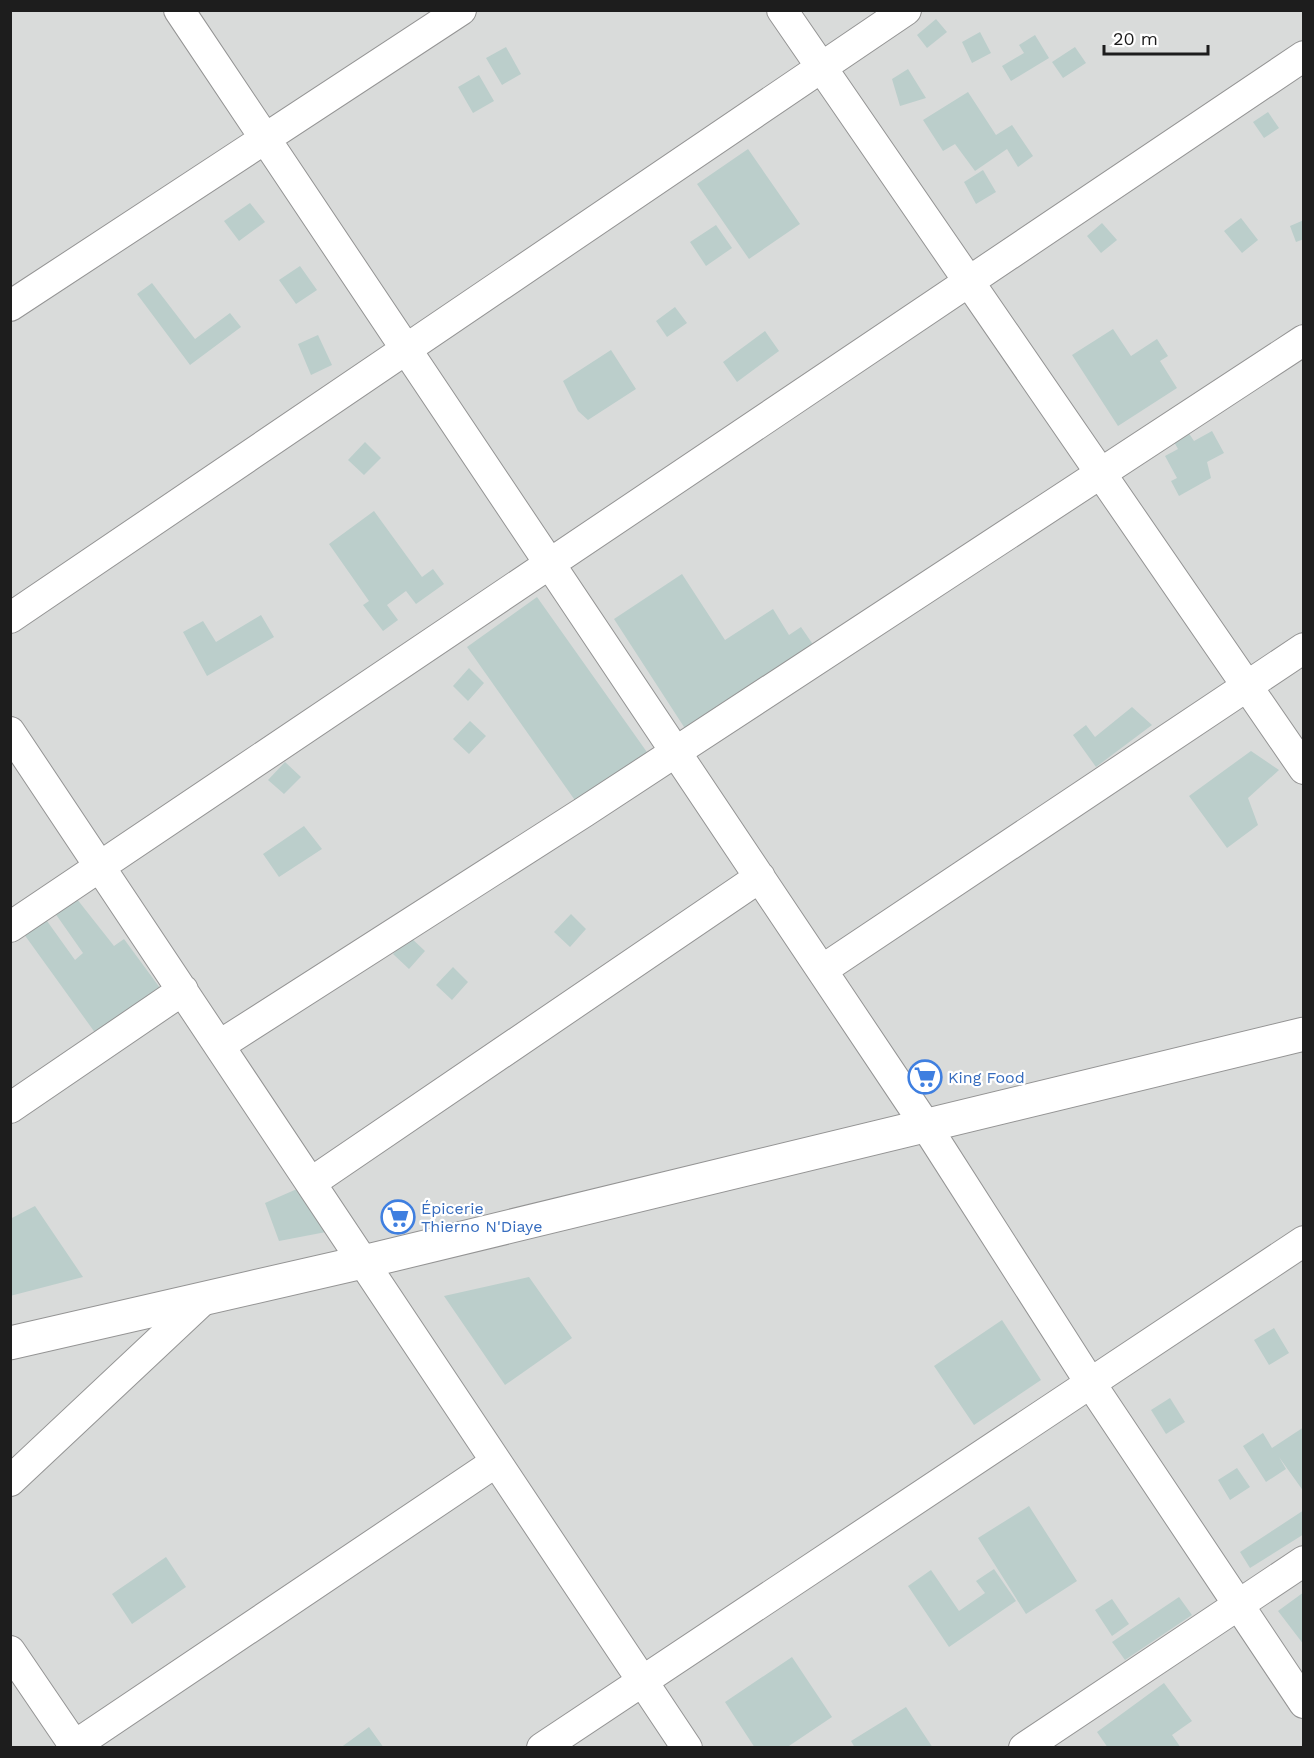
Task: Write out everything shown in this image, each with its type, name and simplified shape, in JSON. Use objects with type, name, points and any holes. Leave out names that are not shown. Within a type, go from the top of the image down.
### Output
[{"type":"street","points":[[179,10],[926,1126],[1091,1384],[1304,1703]]},
{"type":"street","points":[[10,306],[461,10]]},
{"type":"street","points":[[783,10],[1304,769]]},
{"type":"street","points":[[10,618],[906,10]]},
{"type":"street","points":[[10,927],[1304,56]]},
{"type":"street","points":[[220,1046],[676,752],[1304,340]]},
{"type":"street","points":[[822,970],[1304,648]]},
{"type":"street","points":[[10,732],[687,1748]]},
{"type":"street","points":[[312,1182],[760,877]]},
{"type":"street","points":[[10,1108],[183,990]]},
{"type":"street","points":[[10,1343],[363,1262],[1304,1034]]},
{"type":"street","points":[[542,1748],[1304,1241]]},
{"type":"street","points":[[10,1481],[204,1299]]},
{"type":"street","points":[[10,1650],[74,1747],[496,1462]]},
{"type":"street","points":[[1024,1748],[1304,1561]]},
{"type":"shaded area","points":[[11,11],[1303,11],[1303,1747],[11,1747]]},
{"type":"building","points":[[936,19],[947,32],[927,48],[917,35]]},
{"type":"building","points":[[980,32],[991,53],[972,63],[962,42]]},
{"type":"building","points":[[1035,35],[1049,58],[1011,81],[1002,66],[1024,53],[1019,45]]},
{"type":"building","points":[[506,47],[521,74],[502,85],[486,58]]},
{"type":"building","points":[[1075,47],[1086,63],[1063,78],[1052,62]]},
{"type":"building","points":[[908,69],[926,98],[900,106],[892,79]]},
{"type":"building","points":[[479,75],[494,101],[473,113],[458,87]]},
{"type":"building","points":[[968,92],[996,135],[1012,125],[1033,156],[1018,167],[1007,149],[975,171],[955,144],[943,151],[923,120]]},
{"type":"building","points":[[1268,112],[1279,128],[1264,138],[1253,122]]},
{"type":"building","points":[[748,149],[800,224],[749,259],[697,184]]},
{"type":"building","points":[[983,170],[996,192],[976,204],[964,182]]},
{"type":"building","points":[[250,203],[265,222],[239,241],[224,221]]},
{"type":"building","points":[[1241,218],[1258,240],[1242,253],[1224,231]]},
{"type":"building","points":[[1304,220],[1304,239],[1296,242],[1290,226]]},
{"type":"building","points":[[1102,223],[1117,240],[1101,253],[1087,236]]},
{"type":"building","points":[[716,225],[732,248],[706,266],[690,242]]},
{"type":"building","points":[[300,266],[317,290],[296,304],[279,280]]},
{"type":"building","points":[[152,283],[195,339],[230,313],[241,327],[190,365],[137,294]]},
{"type":"building","points":[[675,307],[687,323],[667,337],[656,321]]},
{"type":"building","points":[[1113,329],[1131,356],[1157,339],[1168,356],[1160,361],[1177,388],[1118,426],[1072,355]]},
{"type":"building","points":[[765,331],[779,351],[737,382],[723,362]]},
{"type":"building","points":[[318,335],[332,365],[311,375],[298,344]]},
{"type":"building","points":[[611,350],[636,389],[588,420],[578,411],[563,381]]},
{"type":"building","points":[[1212,431],[1224,453],[1207,462],[1211,478],[1179,496],[1171,481],[1177,478],[1165,456],[1178,449],[1173,440],[1188,432],[1194,441]]},
{"type":"building","points":[[365,442],[381,458],[364,475],[348,460]]},
{"type":"building","points":[[374,511],[422,577],[433,569],[444,584],[416,604],[406,591],[387,605],[398,620],[383,631],[363,605],[369,601],[329,544]]},
{"type":"building","points":[[682,574],[725,640],[773,609],[789,635],[801,627],[814,646],[686,730],[614,619]]},
{"type":"building","points":[[537,597],[649,755],[579,806],[467,647]]},
{"type":"building","points":[[261,615],[274,637],[207,676],[183,632],[203,621],[216,642]]},
{"type":"building","points":[[469,668],[484,683],[468,701],[453,686]]},
{"type":"building","points":[[1132,707],[1152,725],[1096,767],[1073,735],[1086,725],[1095,737]]},
{"type":"building","points":[[470,721],[486,736],[469,754],[453,739]]},
{"type":"building","points":[[1251,751],[1279,770],[1248,798],[1258,825],[1227,848],[1189,796]]},
{"type":"building","points":[[285,762],[301,777],[284,794],[268,780]]},
{"type":"building","points":[[304,826],[322,849],[279,877],[263,854]]},
{"type":"building","points":[[69,889],[114,946],[124,939],[160,988],[96,1034],[21,930],[42,914],[75,960],[83,953],[50,906]]},
{"type":"building","points":[[571,914],[586,929],[570,947],[554,932]]},
{"type":"building","points":[[409,936],[425,951],[409,969],[393,954]]},
{"type":"building","points":[[453,967],[468,982],[452,1000],[436,985]]},
{"type":"building","points":[[306,1185],[326,1232],[279,1241],[265,1203]]},
{"type":"building","points":[[35,1206],[83,1277],[10,1296],[10,1219]]},
{"type":"building","points":[[529,1277],[572,1338],[505,1385],[444,1296]]},
{"type":"building","points":[[1002,1320],[1041,1380],[974,1425],[934,1366]]},
{"type":"building","points":[[1274,1328],[1289,1353],[1269,1365],[1254,1340]]},
{"type":"building","points":[[1170,1398],[1185,1422],[1166,1434],[1151,1410]]},
{"type":"building","points":[[1304,1427],[1304,1492],[1279,1457],[1286,1469],[1266,1482],[1243,1446],[1263,1433],[1272,1448]]},
{"type":"building","points":[[1237,1468],[1250,1487],[1230,1500],[1218,1480]]},
{"type":"building","points":[[1029,1506],[1077,1581],[1026,1614],[978,1538]]},
{"type":"building","points":[[1304,1510],[1304,1534],[1250,1568],[1240,1552]]},
{"type":"building","points":[[166,1557],[186,1587],[132,1624],[112,1594]]},
{"type":"building","points":[[994,1569],[1016,1601],[949,1647],[908,1586],[931,1570],[959,1611],[985,1593],[976,1581]]},
{"type":"building","points":[[1304,1592],[1304,1645],[1278,1611]]},
{"type":"building","points":[[1179,1597],[1192,1615],[1125,1660],[1112,1642]]},
{"type":"building","points":[[1112,1599],[1129,1624],[1112,1636],[1095,1610]]},
{"type":"building","points":[[792,1657],[832,1717],[786,1748],[755,1748],[725,1702]]},
{"type":"building","points":[[1164,1683],[1192,1721],[1172,1735],[1181,1748],[1108,1748],[1097,1732]]},
{"type":"building","points":[[906,1707],[933,1748],[855,1748],[851,1741]]},
{"type":"building","points":[[369,1727],[384,1748],[340,1748]]},
{"type":"place","name":"King Food","points":[[925,1077]]},
{"type":"place","name":"Épicerie Thierno N'Diaye","points":[[398,1217]]}]
